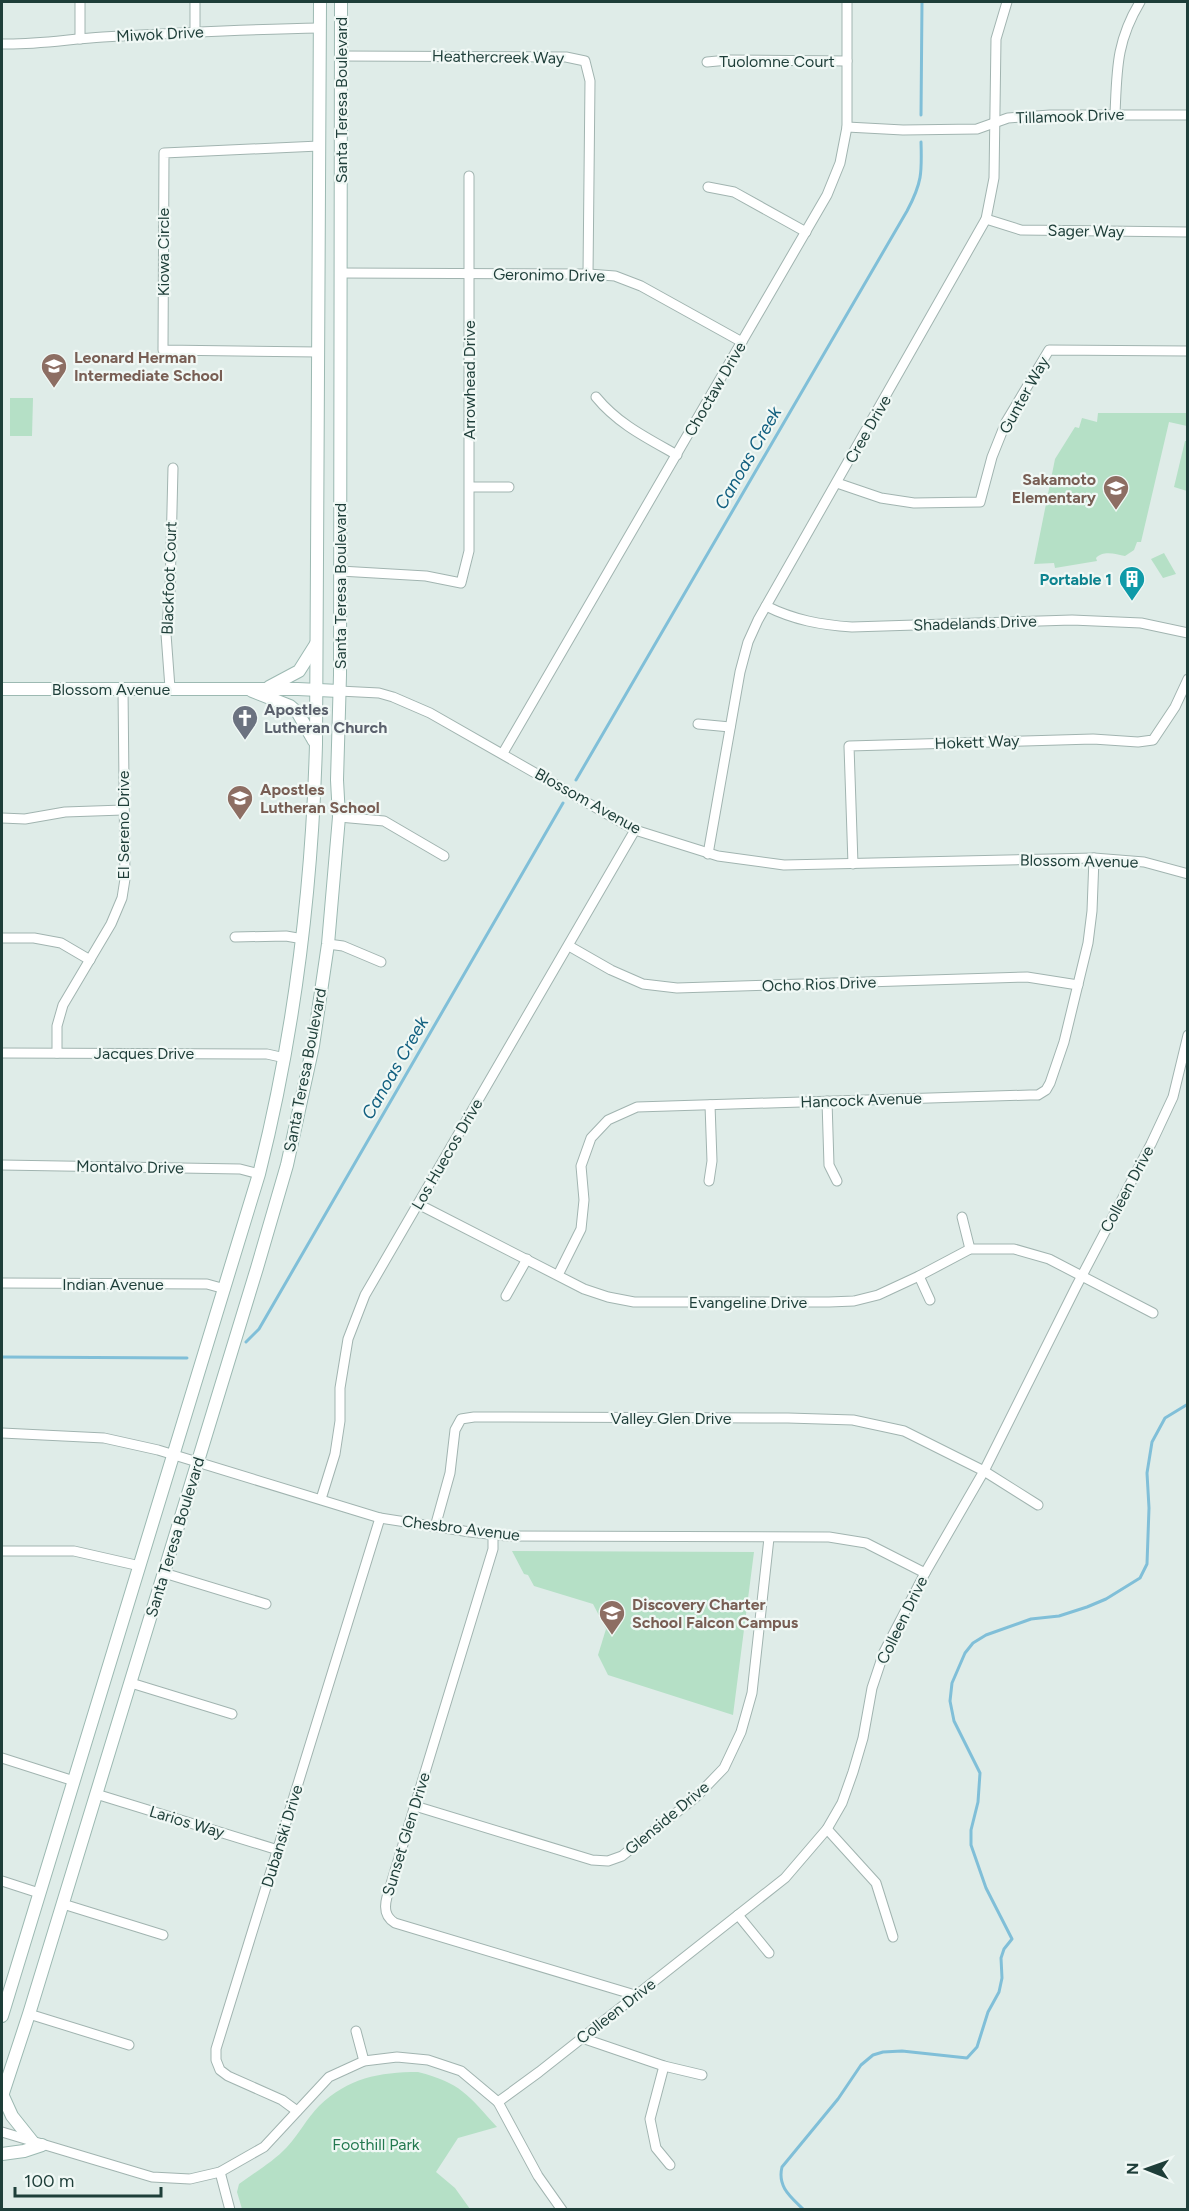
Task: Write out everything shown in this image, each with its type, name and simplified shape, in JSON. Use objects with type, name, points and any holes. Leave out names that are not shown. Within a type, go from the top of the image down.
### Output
[{"type":"main road","name":"Santa Teresa Boulevard","points":[[3,2008],[225,1289],[259,1174],[285,1058],[303,939],[314,817],[317,690],[320,2]]},
{"type":"main road","name":"Santa Teresa Boulevard","points":[[2,2095],[63,1904],[287,1165],[312,1046],[328,944],[339,817],[341,2]]},
{"type":"main road","points":[[265,689],[299,671],[317,643]]},
{"type":"main road","name":"Blossom Avenue","points":[[2,688],[339,691]]},
{"type":"main road","points":[[248,689],[290,706],[298,713],[316,744]]},
{"type":"main road","points":[[2,2095],[12,2116],[37,2143],[24,2151],[2,2154]]},
{"type":"street","points":[[80,2],[80,39]]},
{"type":"street","points":[[195,2],[195,32]]},
{"type":"street","name":"Choctaw Drive","points":[[503,753],[827,195],[840,163],[847,127],[846,2]]},
{"type":"street","name":"Cree Drive","points":[[708,854],[740,672],[748,642],[766,606],[986,219],[994,178],[996,39],[1007,2]]},
{"type":"street","points":[[1115,114],[1119,48],[1129,20],[1140,2]]},
{"type":"street","name":"Miwok Drive","points":[[2,44],[28,45],[80,39],[320,27]]},
{"type":"street","name":"Heathercreek Way","points":[[341,56],[567,57],[585,61],[590,81],[588,274]]},
{"type":"street","name":"Tuolomne Court","points":[[707,62],[728,60],[847,61]]},
{"type":"street","name":"Tillamook Drive","points":[[847,127],[903,130],[977,129],[1008,118],[1050,115],[1188,115]]},
{"type":"street","name":"Kiowa Circle","points":[[318,352],[163,350],[163,327],[164,153],[319,146]]},
{"type":"street","name":"Arrowhead Drive","points":[[340,571],[426,576],[461,583],[469,551],[470,176]]},
{"type":"street","points":[[708,187],[734,192],[806,232]]},
{"type":"street","name":"Sager Way","points":[[986,219],[1021,230],[1188,232]]},
{"type":"street","name":"Geronimo Drive","points":[[340,273],[615,276],[641,286],[742,342]]},
{"type":"street","name":"Gunter Way","points":[[837,483],[881,498],[914,503],[980,502],[992,457],[1006,422],[1049,350],[1188,351]]},
{"type":"street","points":[[596,397],[624,425],[677,455]]},
{"type":"street","name":"Blackfoot Court","points":[[170,688],[166,634],[170,592],[173,468]]},
{"type":"street","points":[[470,487],[509,487]]},
{"type":"street","name":"Shadelands Drive","points":[[766,606],[803,621],[823,626],[1072,620],[1141,624],[1188,633]]},
{"type":"street","name":"Hokett Way","points":[[853,864],[849,746],[1093,739],[1138,742],[1152,740],[1175,707],[1188,679]]},
{"type":"street","name":"El Sereno Drive","points":[[57,1053],[57,1026],[63,1005],[90,960],[122,898],[125,879],[123,689]]},
{"type":"street","name":"Blossom Avenue","points":[[339,691],[379,693],[430,713],[635,830],[708,854],[784,865],[1094,858],[1144,862],[1188,874]]},
{"type":"street","points":[[698,724],[730,727]]},
{"type":"street","points":[[2,818],[26,819],[65,812],[123,810]]},
{"type":"street","points":[[339,817],[384,821],[444,856]]},
{"type":"street","name":"Los Huecos Drive","points":[[321,1500],[335,1454],[340,1421],[340,1388],[348,1339],[365,1295],[635,830]]},
{"type":"street","name":"Hancock Avenue","points":[[558,1275],[581,1229],[584,1200],[581,1166],[591,1138],[608,1119],[637,1107],[1038,1095],[1046,1090],[1064,1042],[1078,986],[1092,911],[1094,858]]},
{"type":"street","points":[[236,937],[286,936],[303,939]]},
{"type":"street","points":[[2,938],[34,938],[61,943],[90,960]]},
{"type":"street","points":[[328,944],[342,946],[381,962]]},
{"type":"street","name":"Ocho Rios Drive","points":[[569,946],[611,970],[643,984],[677,988],[1027,977],[1078,986]]},
{"type":"street","name":"Colleen Drive","points":[[498,2102],[785,1878],[827,1829],[842,1803],[853,1772],[863,1738],[872,1688],[884,1652],[925,1573],[984,1471],[1151,1144],[1173,1097],[1188,1035]]},
{"type":"street","name":"Jacques Drive","points":[[2,1053],[267,1054],[285,1058]]},
{"type":"street","points":[[827,1101],[829,1165],[837,1181]]},
{"type":"street","points":[[709,1181],[712,1161],[710,1105]]},
{"type":"street","name":"Montalvo Drive","points":[[2,1165],[240,1169],[259,1174]]},
{"type":"street","name":"Evangeline Drive","points":[[418,1204],[584,1289],[634,1302],[854,1300],[878,1295],[970,1249],[1014,1249],[1049,1259],[1154,1313]]},
{"type":"street","points":[[962,1217],[970,1249]]},
{"type":"street","points":[[506,1296],[527,1259]]},
{"type":"street","points":[[919,1276],[930,1300]]},
{"type":"street","name":"Indian Avenue","points":[[2,1284],[207,1284],[225,1289]]},
{"type":"street","name":"Valley Glen Drive","points":[[435,1527],[450,1473],[455,1430],[461,1419],[474,1417],[853,1420],[904,1431],[984,1471]]},
{"type":"street","name":"Chesbro Avenue","points":[[2,1432],[104,1438],[174,1454],[380,1518],[435,1527],[493,1535],[829,1537],[866,1544],[925,1573]]},
{"type":"street","points":[[984,1471],[1038,1505]]},
{"type":"street","name":"Dubanski Drive","points":[[297,2111],[282,2100],[228,2076],[220,2070],[216,2060],[216,2049],[380,1518]]},
{"type":"street","name":"Sunset Glen Drive","points":[[493,1535],[493,1549],[385,1905],[389,1919],[395,1923],[635,1995]]},
{"type":"street","name":"Glenside Drive","points":[[415,1806],[592,1860],[608,1861],[622,1856],[696,1797],[724,1768],[741,1732],[752,1693],[769,1538]]},
{"type":"street","points":[[2,1551],[74,1551],[140,1566]]},
{"type":"street","points":[[164,1573],[266,1604]]},
{"type":"street","points":[[130,1683],[232,1714]]},
{"type":"street","points":[[2,1758],[74,1781]]},
{"type":"street","name":"Larios Way","points":[[96,1794],[278,1850]]},
{"type":"street","points":[[827,1829],[876,1883],[893,1937]]},
{"type":"street","points":[[2,1881],[39,1893]]},
{"type":"street","points":[[63,1904],[164,1935]]},
{"type":"street","points":[[738,1915],[768,1953]]},
{"type":"street","points":[[29,2014],[129,2045]]},
{"type":"street","points":[[356,2031],[364,2061]]},
{"type":"street","points":[[582,2038],[664,2066],[702,2075]]},
{"type":"street","points":[[2,2132],[152,2176],[190,2179],[220,2172],[264,2147],[329,2077],[364,2061],[397,2057],[428,2060],[461,2070],[498,2102],[538,2176],[561,2210]]},
{"type":"street","points":[[664,2066],[650,2119],[656,2148],[670,2165]]},
{"type":"street","points":[[220,2172],[231,2210]]},
{"type":"green space","points":[[10,398],[33,398],[32,436],[10,436]]},
{"type":"green space","points":[[1098,413],[1187,413],[1187,426],[1169,422],[1141,542],[1137,542],[1134,550],[1125,556],[1106,553],[1096,558],[1097,561],[1055,568],[1054,563],[1034,564],[1055,459],[1075,427],[1079,428],[1082,418],[1097,422]]},
{"type":"green space","points":[[1185,441],[1187,441],[1187,491],[1174,487]]},
{"type":"green space","points":[[1164,553],[1176,574],[1163,578],[1151,559]]},
{"type":"green space","points":[[512,1551],[754,1552],[733,1715],[608,1675],[598,1655],[606,1629],[593,1604],[534,1586],[528,1575],[524,1574]]},
{"type":"green space","name":"Foothill Park","points":[[418,2072],[433,2076],[463,2092],[497,2127],[458,2138],[436,2172],[455,2188],[470,2209],[242,2209],[237,2192],[239,2184],[282,2152],[319,2106],[330,2096],[365,2078],[390,2073]]},
{"type":"waterway","name":"Canoas Creek","points":[[921,115],[922,2]]},
{"type":"waterway","name":"Canoas Creek","points":[[576,780],[907,211],[920,178],[921,142]]},
{"type":"waterway","name":"Canoas Creek","points":[[246,1342],[259,1329],[563,803]]},
{"type":"waterway","name":"Canoas Creek","points":[[2,1357],[187,1358]]},
{"type":"waterway","points":[[804,2210],[783,2186],[782,2167],[838,2099],[861,2065],[873,2055],[883,2052],[902,2051],[967,2058],[977,2047],[988,2012],[999,1992],[1002,1978],[1001,1958],[1004,1949],[1012,1939],[986,1888],[971,1845],[971,1830],[978,1802],[980,1773],[954,1721],[950,1701],[952,1683],[965,1653],[973,1643],[986,1635],[1031,1619],[1059,1616],[1087,1607],[1106,1599],[1140,1578],[1147,1564],[1149,1508],[1147,1473],[1152,1442],[1165,1418],[1188,1404]]},
{"type":"place","name":"Leonard Herman Intermediate School","points":[[54,389]]},
{"type":"place","name":"Sakamoto Elementary","points":[[1116,511]]},
{"type":"place","name":"Portable 1","points":[[1132,602]]},
{"type":"place","name":"Apostles Lutheran Church","points":[[245,741]]},
{"type":"place","name":"Apostles Lutheran School","points":[[240,821]]},
{"type":"place","name":"Discovery Charter School Falcon Campus","points":[[612,1636]]}]
